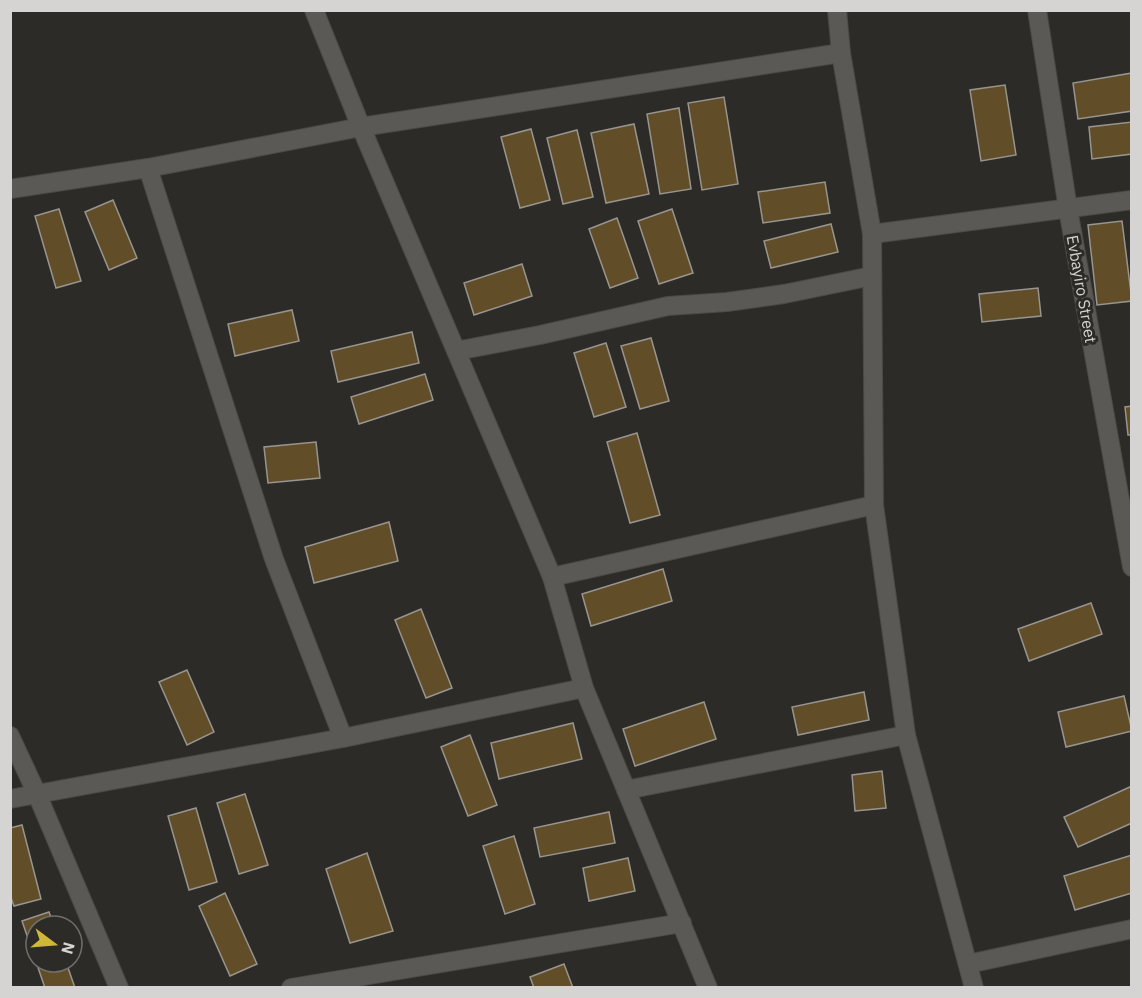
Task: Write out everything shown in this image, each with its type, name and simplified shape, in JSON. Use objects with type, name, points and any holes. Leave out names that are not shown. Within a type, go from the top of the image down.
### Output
[{"type":"street","points":[[314,10],[361,127],[552,577],[584,688],[708,987]]},
{"type":"street","points":[[837,10],[872,234],[874,505],[906,735],[974,987]]},
{"type":"street","name":"Evbayiro Street","points":[[1037,10],[1068,209],[1131,567]]},
{"type":"street","points":[[10,189],[148,168],[361,127],[842,53]]},
{"type":"street","points":[[148,168],[274,559],[343,738]]},
{"type":"street","points":[[872,234],[1131,200]]},
{"type":"street","points":[[456,351],[668,306],[727,302],[784,294],[872,276]]},
{"type":"street","points":[[552,577],[874,505]]},
{"type":"street","points":[[10,799],[343,738],[584,688]]},
{"type":"street","points":[[626,790],[906,735]]},
{"type":"street","points":[[10,736],[119,987]]},
{"type":"street","points":[[291,987],[682,923]]},
{"type":"street","points":[[968,964],[1131,929]]},
{"type":"building","points":[[1132,73],[1132,111],[1078,119],[1073,83]]},
{"type":"building","points":[[1005,85],[1016,155],[981,161],[970,90]]},
{"type":"building","points":[[724,97],[738,184],[702,190],[688,103]]},
{"type":"building","points":[[679,108],[691,189],[660,194],[647,114]]},
{"type":"building","points":[[1132,122],[1132,154],[1092,159],[1089,127]]},
{"type":"building","points":[[634,124],[649,194],[606,203],[591,133]]},
{"type":"building","points":[[531,129],[550,200],[520,208],[501,137]]},
{"type":"building","points":[[577,130],[593,197],[563,204],[547,138]]},
{"type":"building","points":[[825,182],[830,213],[763,223],[758,192]]},
{"type":"building","points":[[113,200],[137,258],[109,270],[85,212]]},
{"type":"building","points":[[59,209],[81,281],[56,288],[35,216]]},
{"type":"building","points":[[672,209],[693,273],[659,284],[638,221]]},
{"type":"building","points":[[617,218],[638,278],[610,288],[589,229]]},
{"type":"building","points":[[1122,221],[1132,301],[1097,305],[1088,225]]},
{"type":"building","points":[[831,224],[838,252],[771,268],[764,241]]},
{"type":"building","points":[[522,264],[532,296],[474,315],[464,283]]},
{"type":"building","points":[[1038,288],[1041,316],[982,322],[979,294]]},
{"type":"building","points":[[292,310],[299,341],[235,356],[228,324]]},
{"type":"building","points":[[412,332],[419,363],[338,382],[331,351]]},
{"type":"building","points":[[651,338],[669,401],[640,409],[621,346]]},
{"type":"building","points":[[606,343],[626,407],[594,417],[574,353]]},
{"type":"building","points":[[425,374],[433,400],[359,424],[351,397]]},
{"type":"building","points":[[1132,406],[1132,435],[1128,435],[1125,407]]},
{"type":"building","points":[[637,433],[660,515],[630,523],[607,442]]},
{"type":"building","points":[[316,442],[320,478],[268,483],[264,447]]},
{"type":"building","points":[[389,522],[398,561],[314,583],[305,547]]},
{"type":"building","points":[[663,569],[672,601],[591,626],[582,594]]},
{"type":"building","points":[[1091,603],[1102,634],[1029,661],[1018,629]]},
{"type":"building","points":[[421,609],[452,688],[426,698],[395,620]]},
{"type":"building","points":[[187,670],[214,732],[187,745],[159,682]]},
{"type":"building","points":[[864,692],[869,720],[798,735],[792,707]]},
{"type":"building","points":[[1124,696],[1132,731],[1066,747],[1058,712]]},
{"type":"building","points":[[704,702],[716,739],[635,766],[623,729]]},
{"type":"building","points":[[573,723],[582,759],[499,779],[491,743]]},
{"type":"building","points":[[470,735],[497,805],[468,816],[441,747]]},
{"type":"building","points":[[882,771],[886,808],[855,811],[852,775]]},
{"type":"building","points":[[1132,786],[1132,823],[1078,847],[1064,817]]},
{"type":"building","points":[[245,794],[268,865],[239,874],[217,803]]},
{"type":"building","points":[[196,808],[217,882],[189,890],[168,816]]},
{"type":"building","points":[[609,812],[615,843],[540,857],[534,828]]},
{"type":"building","points":[[22,825],[41,899],[14,906],[10,895],[10,828]]},
{"type":"building","points":[[514,836],[535,904],[505,914],[483,846]]},
{"type":"building","points":[[367,853],[393,931],[350,943],[326,869]]},
{"type":"building","points":[[1132,855],[1132,893],[1075,910],[1064,876]]},
{"type":"building","points":[[628,858],[635,891],[589,901],[583,868]]},
{"type":"building","points":[[225,893],[257,964],[230,976],[199,906]]},
{"type":"building","points":[[564,964],[573,988],[534,988],[530,977]]},
{"type":"building","points":[[40,974],[70,974],[75,988],[45,988]]}]
